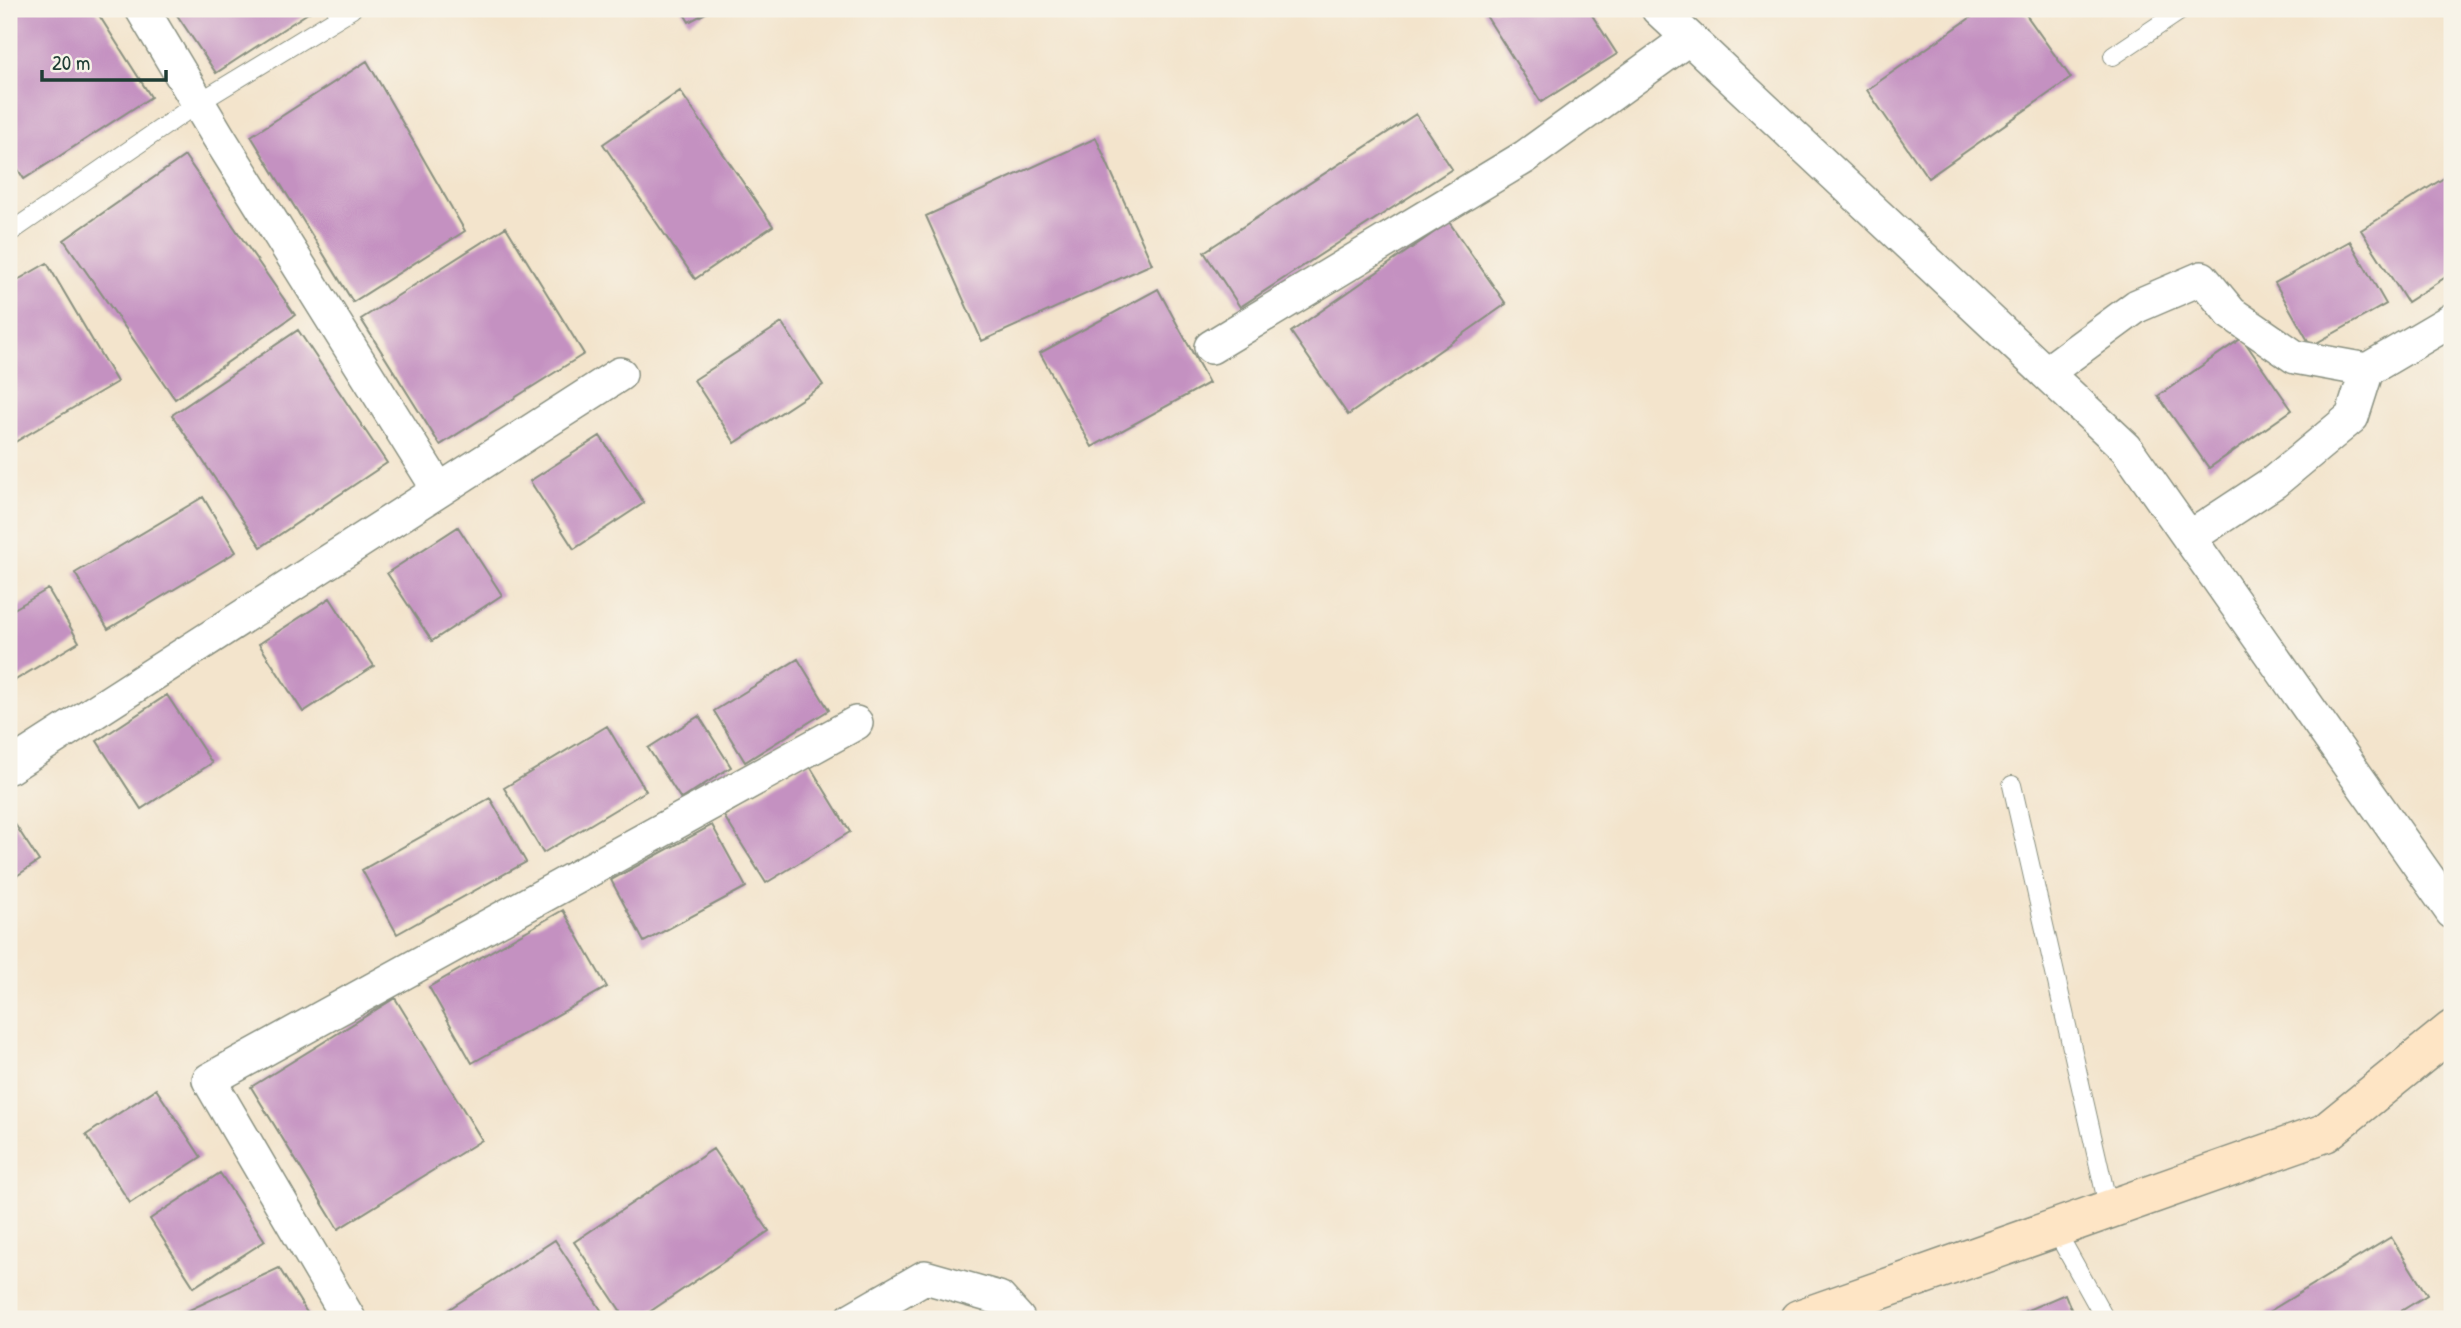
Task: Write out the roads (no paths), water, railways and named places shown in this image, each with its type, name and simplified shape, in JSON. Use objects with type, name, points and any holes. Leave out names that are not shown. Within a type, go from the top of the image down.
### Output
[{"type":"main road","points":[[1798,1319],[2325,1133],[2452,1030]]},
{"type":"street","points":[[142,9],[439,490]]},
{"type":"street","points":[[1658,9],[2126,448],[2452,912]]},
{"type":"street","points":[[1211,347],[1525,157],[1689,38]]},
{"type":"street","points":[[2046,373],[2137,306],[2202,278],[2231,313],[2295,357],[2367,370],[2452,320]]},
{"type":"street","points":[[2189,538],[2274,482],[2352,417],[2367,370]]},
{"type":"street","points":[[9,767],[620,374]]},
{"type":"street","points":[[349,1319],[209,1080],[856,723]]},
{"type":"street","points":[[852,1319],[925,1277],[999,1298],[1018,1319]]},
{"type":"lane","points":[[9,233],[198,103],[352,9]]},
{"type":"lane","points":[[2113,56],[2183,9]]},
{"type":"lane","points":[[2011,785],[2109,1210]]},
{"type":"lane","points":[[2055,1229],[2105,1319]]}]
